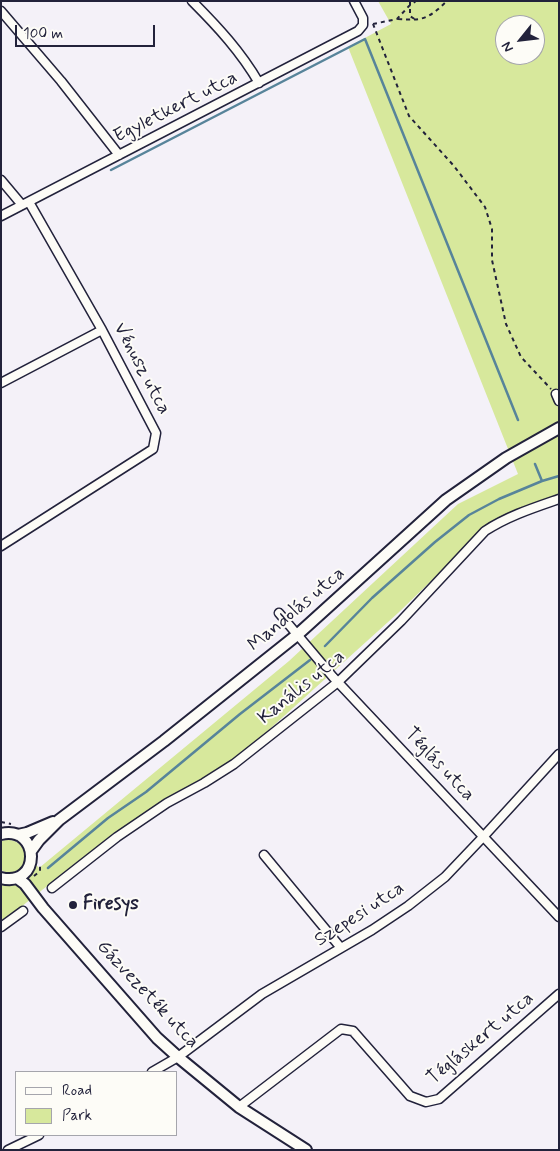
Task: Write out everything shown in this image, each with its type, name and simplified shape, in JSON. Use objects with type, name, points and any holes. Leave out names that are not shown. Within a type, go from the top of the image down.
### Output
[{"type":"street","points":[[192,1],[235,47],[259,84]]},
{"type":"street","name":"Egyletkert utca","points":[[1,216],[349,36],[363,25],[363,18],[354,1]]},
{"type":"street","points":[[1,11],[61,80],[119,155]]},
{"type":"street","name":"Vénusz utca","points":[[1,180],[26,204],[102,330],[156,433],[153,449],[1,546]]},
{"type":"street","points":[[1,383],[102,330]]},
{"type":"street","name":"Mandolás utca","points":[[31,851],[59,820],[164,741],[297,635],[446,500],[506,458],[559,428]]},
{"type":"street","name":"Kanális utca","points":[[52,888],[117,837],[167,803],[234,764],[338,682],[402,621],[486,531],[509,517],[559,500]]},
{"type":"street","name":"Téglás utca","points":[[279,613],[338,682],[559,917]]},
{"type":"street","name":"Szepesi utca","points":[[154,1071],[178,1057],[262,994],[372,930],[445,877],[559,754]]},
{"type":"street","name":"Mandolás utca","points":[[18,835],[59,820]]},
{"type":"street","points":[[2,834],[18,835],[26,841],[31,851]]},
{"type":"street","name":"Gázvezeték utca","points":[[31,851],[31,880],[43,908]]},
{"type":"street","points":[[264,855],[341,948]]},
{"type":"street","points":[[1,878],[17,878],[25,873],[30,865]]},
{"type":"street","name":"Gázvezeték utca","points":[[17,878],[25,884],[43,908],[157,1038],[239,1106],[306,1150]]},
{"type":"street","points":[[1,927],[23,911]]},
{"type":"street","name":"Tégláskert utca","points":[[239,1106],[341,1029],[353,1031],[410,1096],[426,1102],[439,1099],[559,994]]},
{"type":"street","points":[[8,1150],[37,1136]]},
{"type":"path","points":[[410,1],[410,16],[416,20]]},
{"type":"path","points":[[397,20],[416,1]]},
{"type":"path","points":[[447,1],[426,18],[373,24],[409,116],[454,166],[485,206],[492,229],[492,260],[506,324],[521,357],[557,398]]},
{"type":"green space","points":[[378,1],[559,1],[559,496],[542,500],[491,523],[398,613],[231,764],[181,790],[82,858],[1,923],[1,875],[5,872],[1,870],[1,841],[10,840],[21,845],[25,858],[28,856],[39,868],[289,661],[458,504],[518,474],[348,47],[391,24]]},
{"type":"waterway","points":[[111,170],[365,39],[518,420]]},
{"type":"waterway","points":[[535,464],[542,481],[559,476]]},
{"type":"waterway","points":[[325,646],[372,598],[435,542],[469,515],[499,499],[542,481]]},
{"type":"waterway","points":[[48,868],[108,818],[146,792],[240,714],[310,660]]},
{"type":"place","name":"Firesys","points":[[73,905]]}]
